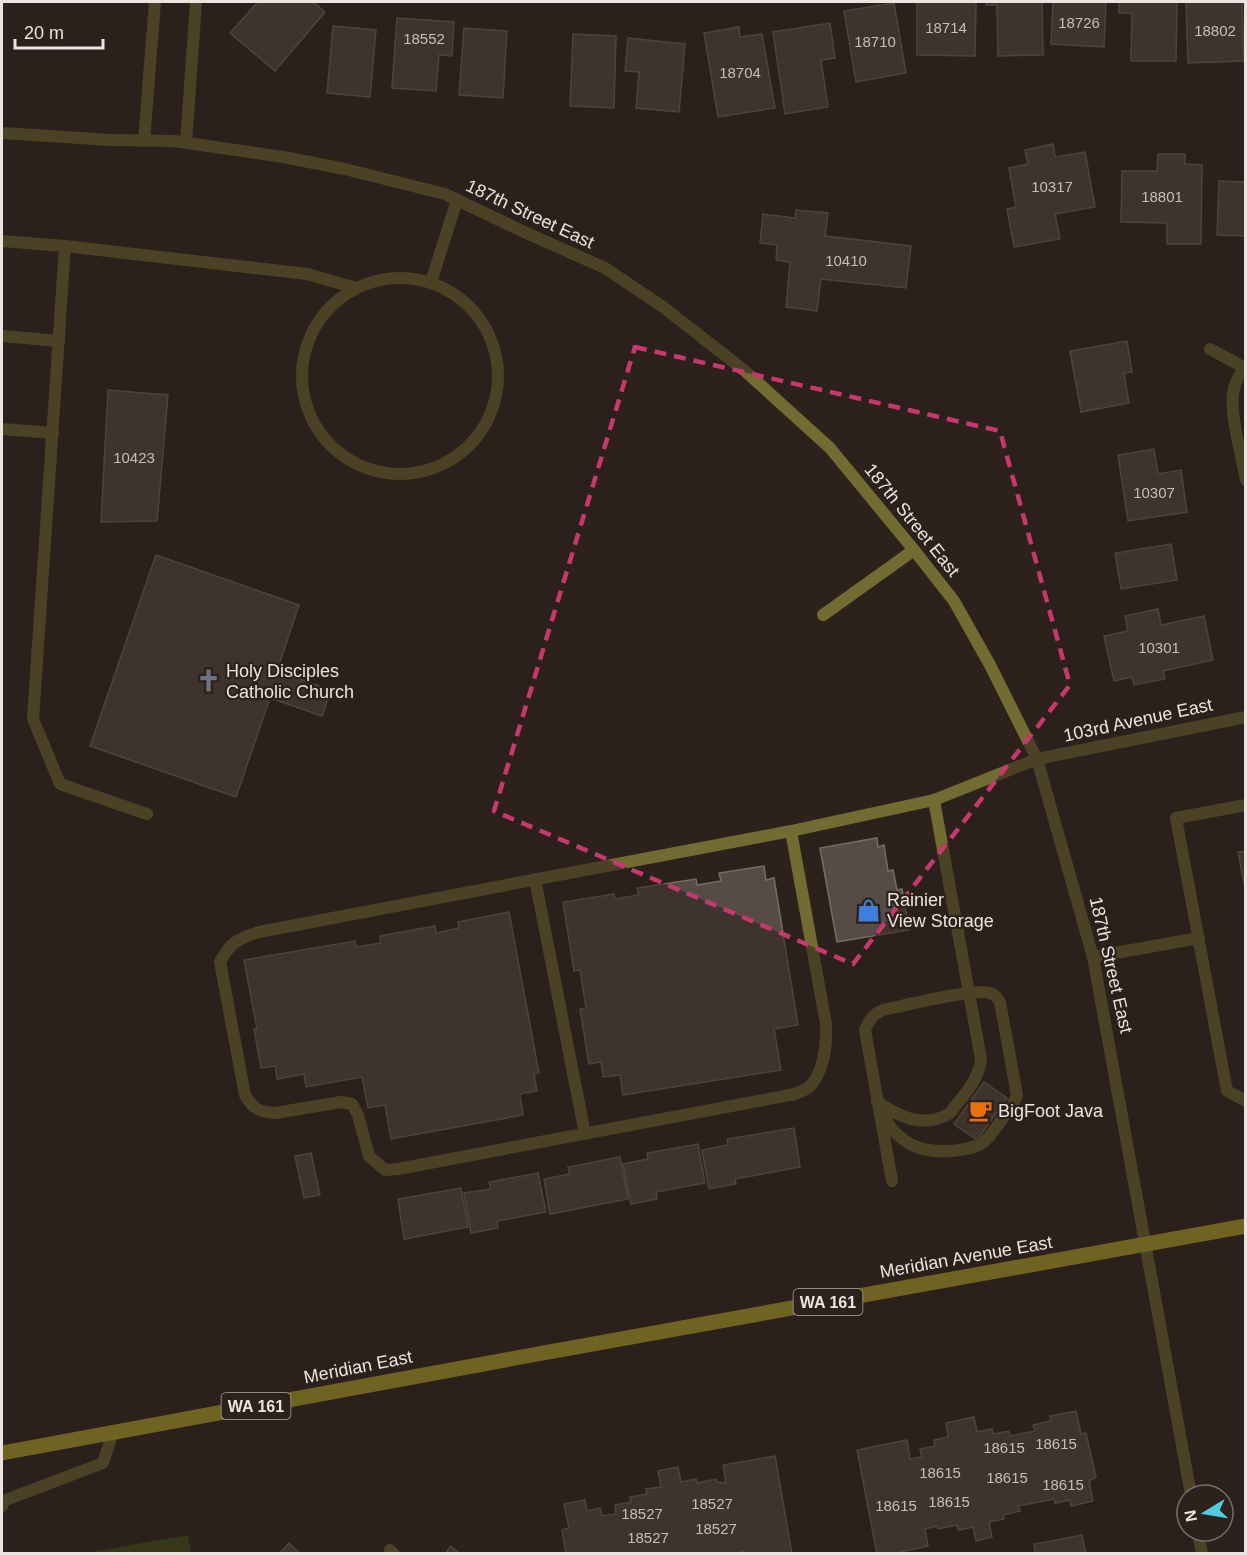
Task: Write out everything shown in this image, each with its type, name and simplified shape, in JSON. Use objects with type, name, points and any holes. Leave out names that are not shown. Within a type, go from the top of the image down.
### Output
[{"type":"main road","name":"WA 161","points":[[1146,1245],[1245,1226]]},
{"type":"main road","name":"Meridian Avenue East","points":[[510,1359],[1146,1245]]},
{"type":"main road","name":"Meridian East","points":[[2,1452],[510,1359]]},
{"type":"street","points":[[144,140],[154,2]]},
{"type":"street","points":[[186,142],[196,2]]},
{"type":"street","name":"187th Street East","points":[[2,133],[186,142],[345,169],[445,194],[605,268],[663,307],[745,371],[830,448],[954,602],[990,665],[1037,759],[1093,957],[1189,1483]]},
{"type":"street","points":[[431,282],[457,200]]},
{"type":"street","points":[[2,241],[65,246],[307,274],[356,288]]},
{"type":"street","points":[[65,246],[33,719],[60,784],[147,814]]},
{"type":"street","points":[[401,276],[431,282],[461,298],[484,324],[497,355],[498,390],[487,422],[467,450],[438,468],[404,475],[370,471],[343,457],[320,435],[306,407],[301,376],[306,345],[320,317],[342,295],[356,288],[370,281],[401,276]]},
{"type":"street","points":[[2,336],[59,341]]},
{"type":"street","points":[[1210,349],[1245,368],[1238,376],[1233,394],[1234,417],[1245,480]]},
{"type":"street","points":[[2,429],[53,433]]},
{"type":"street","points":[[823,615],[914,550]]},
{"type":"street","name":"103rd Avenue East","points":[[585,1134],[398,1170],[385,1170],[369,1156],[358,1115],[352,1104],[341,1102],[264,1113],[251,1106],[244,1095],[220,962],[227,948],[241,938],[259,932],[791,831],[934,801],[1037,759],[1245,717]]},
{"type":"street","points":[[877,1101],[904,1118],[934,1120],[944,1117],[950,1113],[978,1076],[980,1068],[981,1059],[934,801]]},
{"type":"street","points":[[1245,805],[1176,818],[1227,1091],[1245,1101]]},
{"type":"street","points":[[535,879],[585,1134],[795,1094],[808,1088],[816,1077],[824,1058],[826,1024],[791,831]]},
{"type":"street","points":[[1093,957],[1198,938]]},
{"type":"street","points":[[877,1101],[892,1131],[915,1147],[928,1151],[945,1152],[976,1147],[984,1142],[1014,1103],[1017,1095],[1000,1002],[994,995],[987,992],[969,993],[883,1010],[875,1014],[868,1022],[865,1029],[877,1101],[892,1180]]},
{"type":"street","points":[[2,1506],[3,1501],[103,1463],[113,1432]]},
{"type":"highlighted area","points":[[635,347],[1000,431],[1070,685],[853,964],[494,811]]},
{"type":"green space","points":[[188,1535],[191,1553],[85,1553]]},
{"type":"building","points":[[258,2],[313,2],[325,12],[275,71],[230,33]]},
{"type":"building","points":[[917,2],[976,2],[975,56],[917,55]]},
{"type":"building","points":[[986,2],[1042,2],[1043,55],[998,56],[997,5],[986,5]]},
{"type":"building","points":[[1053,2],[1106,2],[1104,47],[1051,44]]},
{"type":"building","points":[[1119,2],[1177,2],[1176,61],[1131,61],[1132,13],[1119,13]]},
{"type":"building","points":[[1186,2],[1242,2],[1244,61],[1188,63]]},
{"type":"building","points":[[894,3],[906,73],[856,82],[844,11]]},
{"type":"building","points":[[397,18],[454,22],[452,56],[439,55],[436,91],[392,88]]},
{"type":"building","points":[[830,23],[835,58],[821,60],[828,107],[785,114],[773,32]]},
{"type":"building","points":[[333,26],[376,30],[370,97],[327,93]]},
{"type":"building","points":[[739,27],[740,37],[762,34],[775,108],[718,117],[704,33]]},
{"type":"building","points":[[464,28],[507,31],[503,98],[459,95]]},
{"type":"building","points":[[573,34],[616,36],[614,108],[570,106]]},
{"type":"building","points":[[628,38],[685,44],[679,112],[636,108],[639,72],[625,71]]},
{"type":"building","points":[[1053,144],[1055,157],[1085,152],[1095,207],[1055,214],[1060,239],[1014,247],[1007,209],[1016,207],[1009,168],[1028,164],[1025,150]]},
{"type":"building","points":[[1158,154],[1185,154],[1185,164],[1202,165],[1201,244],[1167,244],[1167,223],[1121,222],[1122,171],[1157,171]]},
{"type":"building","points":[[1219,181],[1246,182],[1246,246],[1245,236],[1217,235]]},
{"type":"building","points":[[796,210],[828,213],[825,236],[911,246],[906,288],[821,279],[817,311],[786,307],[790,262],[776,260],[777,245],[760,243],[763,214],[795,218]]},
{"type":"building","points":[[1127,341],[1132,372],[1124,373],[1129,403],[1081,412],[1070,351]]},
{"type":"building","points":[[108,390],[168,395],[157,521],[101,522]]},
{"type":"building","points":[[1154,449],[1158,474],[1181,470],[1187,512],[1128,521],[1118,455]]},
{"type":"building","points":[[1171,544],[1177,580],[1121,589],[1115,553]]},
{"type":"building","name":"Holy Disciples Catholic Church","points":[[156,555],[299,605],[277,671],[331,690],[322,716],[270,698],[236,797],[90,746]]},
{"type":"building","points":[[1158,609],[1161,625],[1204,616],[1213,660],[1163,671],[1165,679],[1134,685],[1132,677],[1114,681],[1104,636],[1128,631],[1125,616]]},
{"type":"building","name":"Rainier View Storage","points":[[877,838],[878,847],[884,845],[888,871],[893,870],[897,890],[902,889],[909,930],[837,942],[820,848]]},
{"type":"building","points":[[1246,851],[1246,893],[1238,852]]},
{"type":"building","points":[[764,866],[766,880],[774,878],[798,1025],[774,1029],[781,1070],[623,1095],[620,1075],[603,1077],[601,1062],[589,1064],[580,1009],[586,1008],[580,970],[574,971],[563,902],[614,894],[615,899],[639,895],[637,888],[696,879],[697,885],[721,881],[719,873]]},
{"type":"building","points":[[509,912],[539,1073],[534,1074],[537,1091],[520,1094],[523,1115],[391,1139],[385,1105],[368,1108],[362,1077],[306,1087],[304,1074],[277,1079],[275,1066],[261,1068],[254,1029],[257,1029],[244,960],[355,941],[356,947],[381,943],[380,936],[435,926],[436,933],[459,928],[458,922]]},
{"type":"building","name":"BigFoot Java","points":[[984,1082],[1007,1098],[977,1140],[954,1124]]},
{"type":"building","points":[[794,1128],[800,1167],[735,1179],[736,1184],[709,1189],[702,1150],[728,1145],[727,1139]]},
{"type":"building","points":[[698,1144],[705,1183],[656,1192],[657,1199],[631,1204],[623,1164],[648,1159],[647,1153]]},
{"type":"building","points":[[311,1153],[320,1195],[304,1198],[295,1156]]},
{"type":"building","points":[[620,1157],[628,1199],[550,1214],[544,1179],[570,1174],[568,1167]]},
{"type":"building","points":[[538,1173],[546,1212],[497,1221],[498,1228],[471,1233],[464,1193],[491,1189],[489,1182]]},
{"type":"building","points":[[461,1188],[468,1227],[404,1239],[398,1199]]},
{"type":"building","points":[[1076,1411],[1081,1434],[1086,1433],[1096,1477],[1089,1481],[1093,1501],[1071,1506],[1070,1500],[1055,1503],[1054,1499],[1018,1506],[1020,1511],[1003,1515],[1004,1519],[989,1522],[992,1537],[976,1541],[973,1527],[958,1530],[957,1525],[938,1529],[937,1526],[925,1529],[928,1546],[892,1554],[877,1554],[857,1450],[907,1440],[910,1459],[922,1457],[920,1449],[935,1446],[934,1440],[948,1437],[946,1423],[974,1417],[977,1432],[992,1429],[993,1434],[1009,1431],[1010,1436],[1035,1431],[1033,1425],[1051,1421],[1050,1416]]},
{"type":"building","points":[[775,1456],[792,1554],[744,1554],[744,1551],[732,1554],[566,1554],[562,1530],[569,1528],[564,1504],[585,1500],[587,1511],[600,1508],[602,1516],[616,1514],[615,1505],[631,1502],[630,1497],[647,1494],[646,1489],[661,1487],[658,1471],[678,1467],[681,1482],[696,1479],[697,1483],[716,1479],[717,1482],[726,1483],[723,1465]]},
{"type":"building","points":[[1082,1535],[1086,1554],[1035,1554],[1034,1544]]},
{"type":"building","points":[[289,1543],[300,1554],[279,1554]]},
{"type":"building","points":[[451,1546],[460,1554],[445,1554]]},
{"type":"place","name":"Holy Disciples Catholic Church","points":[[208,681]]},
{"type":"place","name":"Rainier View Storage","points":[[869,910]]},
{"type":"place","name":"BigFoot Java","points":[[980,1111]]}]
